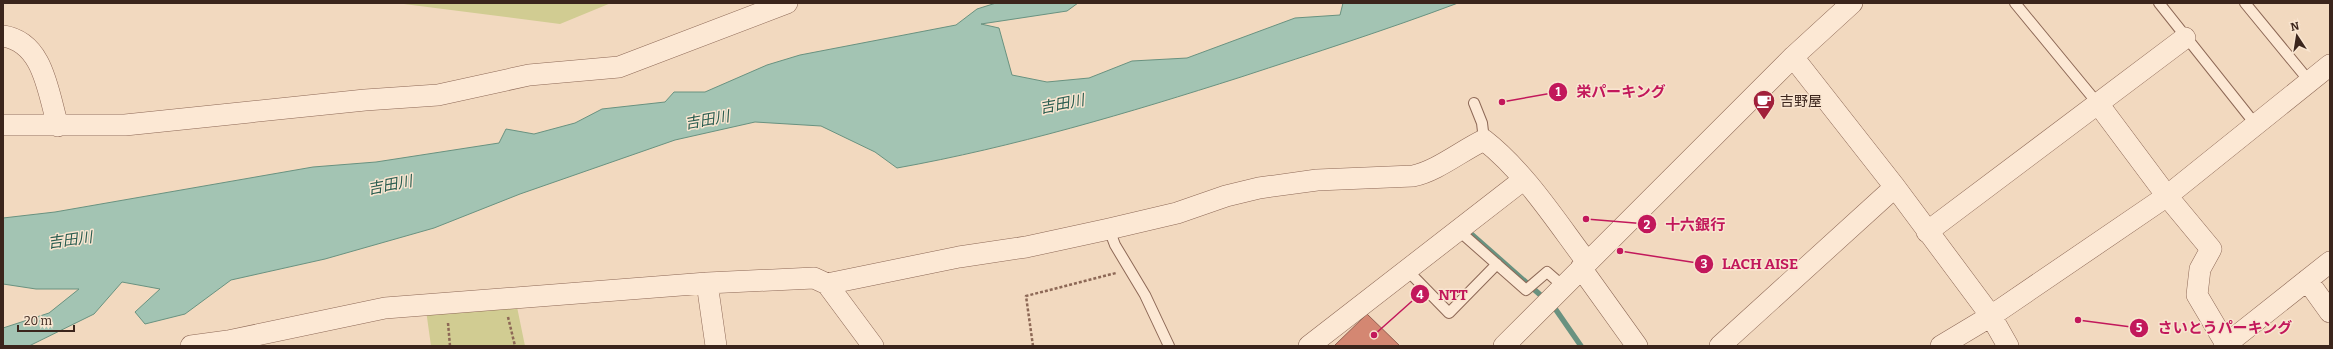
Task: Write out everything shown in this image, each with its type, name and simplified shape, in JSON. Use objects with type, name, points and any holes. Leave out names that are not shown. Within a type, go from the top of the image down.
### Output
[{"type":"street","points":[[3,126],[125,125],[365,100],[438,95],[529,75],[618,67],[787,3]]},
{"type":"street","points":[[1504,346],[1794,57],[1852,3]]},
{"type":"street","points":[[3,36],[24,43],[34,53],[41,68],[58,126]]},
{"type":"street","points":[[1927,232],[2099,105],[2185,38]]},
{"type":"street","points":[[1794,57],[1991,316],[2008,346]]},
{"type":"street","points":[[1941,346],[1991,316],[2167,196],[2330,65]]},
{"type":"street","points":[[2099,105],[2167,196],[2211,249],[2200,269],[2197,295],[2225,345],[2330,262]]},
{"type":"street","points":[[827,284],[959,257],[1026,247],[1109,229],[1177,213],[1226,196],[1259,188],[1317,180],[1413,176],[1428,173],[1460,152],[1484,140],[1496,150],[1524,180],[1584,265],[1637,346]]},
{"type":"street","points":[[1309,346],[1524,180]]},
{"type":"street","points":[[1720,346],[1895,188]]},
{"type":"street","points":[[198,345],[228,341],[386,308],[707,282],[814,278],[827,284],[873,346]]},
{"type":"street","points":[[2307,280],[2330,312]]},
{"type":"street","points":[[707,282],[716,346]]},
{"type":"lane","points":[[2015,3],[2099,105]]},
{"type":"lane","points":[[2159,3],[2185,38],[2256,125]]},
{"type":"lane","points":[[2245,3],[2310,82]]},
{"type":"lane","points":[[1474,103],[1482,123],[1484,140]]},
{"type":"lane","points":[[1109,229],[1115,245],[1144,295],[1169,346]]},
{"type":"lane","points":[[1458,230],[1526,290],[1547,272],[1563,286]]},
{"type":"lane","points":[[1407,270],[1449,313],[1497,264]]},
{"type":"path","points":[[1033,346],[1026,296],[1130,270]]},
{"type":"path","points":[[507,315],[514,346]]},
{"type":"path","points":[[448,323],[455,322]]},
{"type":"shaded area","points":[[396,3],[611,3],[560,24]]},
{"type":"shaded area","points":[[516,302],[525,346],[431,346],[426,310]]},
{"type":"water","name":"吉田川","points":[[996,3],[1078,3],[1067,11],[981,24],[999,28],[1012,75],[1047,82],[1089,78],[1132,61],[1187,58],[1295,18],[1340,15],[1343,3],[1458,3],[1296,59],[1113,116],[984,150],[897,168],[875,152],[821,126],[755,122],[675,140],[520,194],[434,228],[325,259],[231,280],[185,314],[145,324],[135,312],[160,289],[122,282],[94,314],[29,346],[3,346],[3,328],[49,313],[79,289],[36,289],[3,284],[3,218],[55,212],[313,167],[376,162],[499,143],[506,129],[534,134],[575,123],[602,109],[665,102],[674,92],[705,92],[767,65],[800,55],[956,25],[977,9]]},
{"type":"building","points":[[1367,314],[1400,346],[1334,346]]},
{"type":"waterway","points":[[1469,232],[1554,307],[1581,346]]},
{"type":"place","name":"栄パーキング","points":[[1502,102]]},
{"type":"place","name":"吉野屋","points":[[1764,120]]},
{"type":"place","name":"十六銀行","points":[[1586,219]]},
{"type":"place","name":"LACH AISE","points":[[1620,251]]},
{"type":"place","name":"さいとうパーキング","points":[[2078,320]]},
{"type":"place","name":"NTT","points":[[1374,335]]}]
